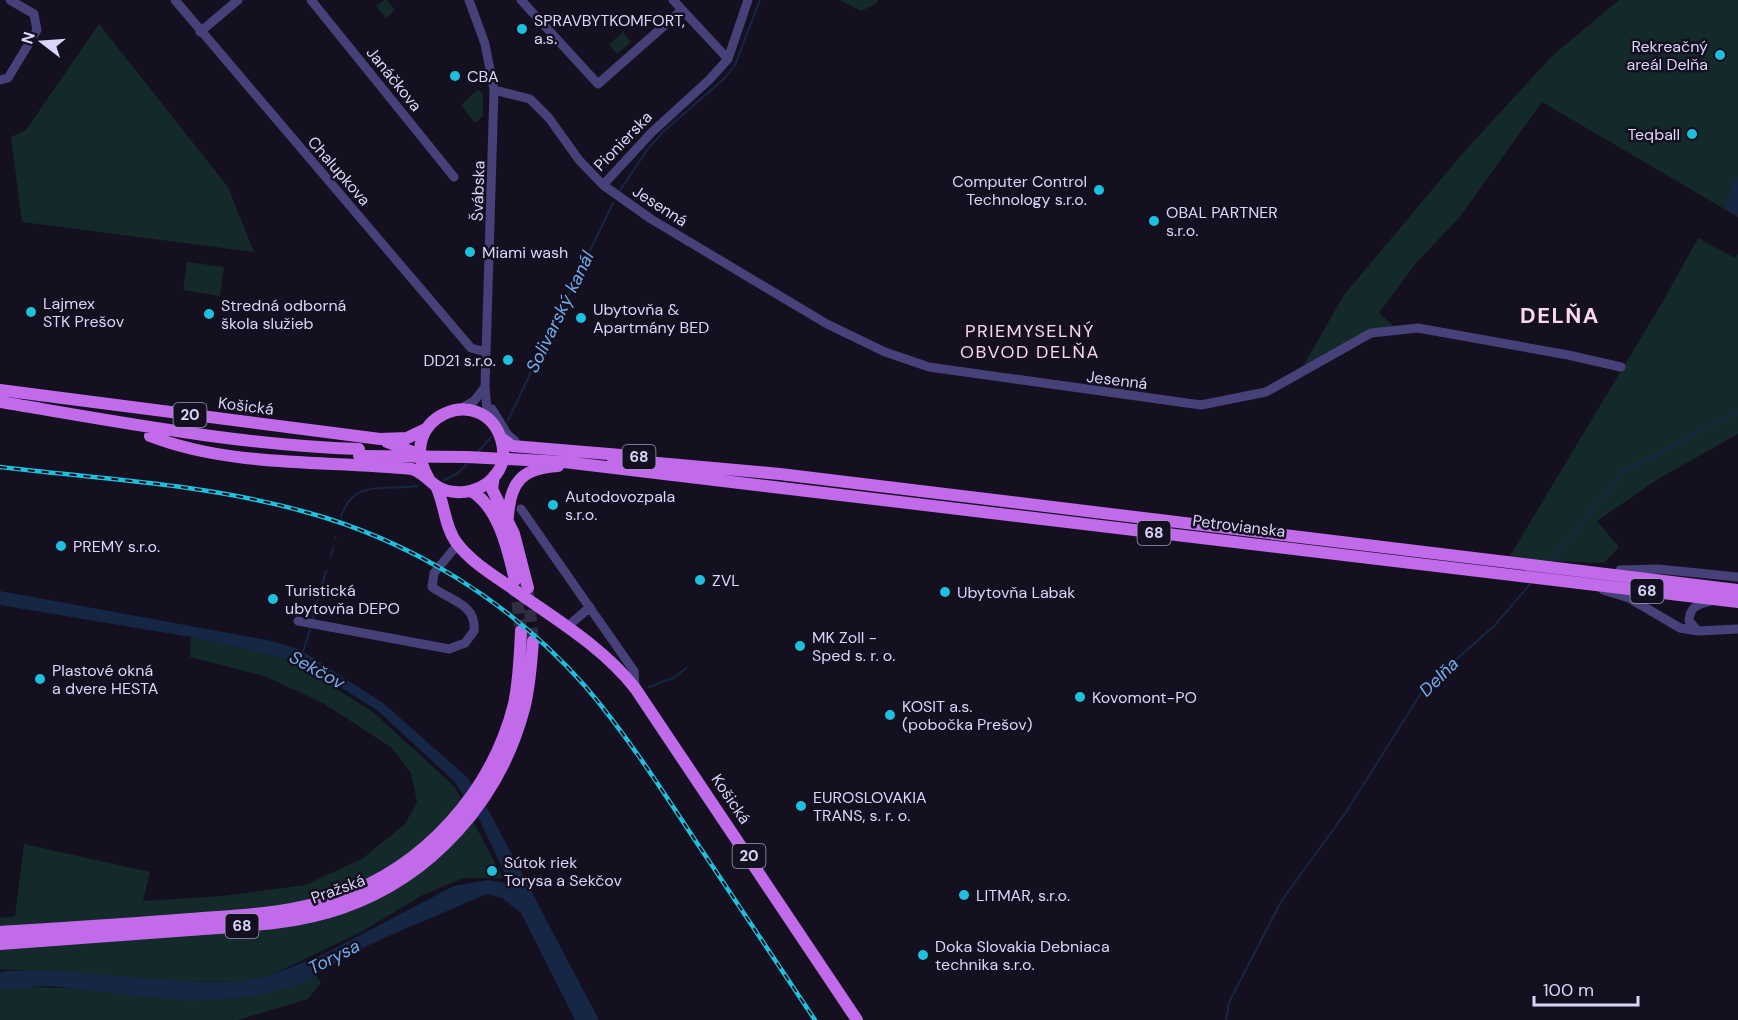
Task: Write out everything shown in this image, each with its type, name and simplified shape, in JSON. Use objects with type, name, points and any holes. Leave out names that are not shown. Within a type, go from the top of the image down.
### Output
[{"type":"main road","name":"Košická","points":[[0,390],[380,440],[407,438],[426,429]]},
{"type":"main road","points":[[0,402],[181,433],[276,446],[359,453]]},
{"type":"main road","points":[[515,580],[496,522],[484,500],[469,492],[456,492],[433,482],[420,459],[420,446],[426,429],[442,414],[460,409],[478,413],[492,423],[500,437],[503,454],[492,489],[507,517],[520,552],[528,588]]},
{"type":"main road","name":"20","points":[[0,410],[150,436],[179,448],[272,461],[412,469],[433,482]]},
{"type":"main road","points":[[150,436],[273,452],[512,451],[562,461],[781,480]]},
{"type":"main road","name":"68","points":[[500,437],[512,446],[722,464],[781,480]]},
{"type":"main road","name":"Košická","points":[[380,440],[413,452],[420,459]]},
{"type":"main road","points":[[446,515],[456,499],[496,473],[517,464],[562,461]]},
{"type":"main road","points":[[507,517],[509,498],[520,478],[535,469],[562,461]]},
{"type":"main road","name":"Petrovianska","points":[[781,480],[1738,590]]},
{"type":"main road","name":"Petrovianska","points":[[781,480],[1527,578],[1738,602]]},
{"type":"main road","name":"Košická","points":[[433,482],[458,544],[488,571],[612,662],[635,687],[856,1020]]},
{"type":"main road","name":"Pražská","points":[[492,773],[514,703],[521,632]]},
{"type":"main road","name":"Pražská","points":[[0,944],[251,926],[320,915],[361,900],[401,879],[424,863],[454,827],[516,734],[525,707],[533,641]]},
{"type":"main road","name":"Pražská","points":[[0,932],[239,915],[317,903],[356,890],[397,868],[454,827]]},
{"type":"street","points":[[0,80],[9,78],[37,30],[34,14],[10,0]]},
{"type":"street","name":"Chalupkova","points":[[175,0],[471,348],[486,352]]},
{"type":"street","points":[[200,32],[238,0]]},
{"type":"street","name":"Janáčkova","points":[[311,0],[453,177]]},
{"type":"street","name":"Švábska","points":[[469,0],[485,44],[494,90],[484,387],[487,410],[492,423]]},
{"type":"street","points":[[521,0],[598,84],[682,10]]},
{"type":"street","points":[[673,0],[728,59]]},
{"type":"street","name":"Pionierska","points":[[494,90],[530,99],[549,118],[579,160],[603,185],[652,132],[709,80],[728,59],[748,0]]},
{"type":"street","name":"Jesenná","points":[[603,185],[684,240],[827,324],[885,352],[945,370],[1201,405],[1266,392],[1371,333],[1418,328],[1621,367]]},
{"type":"street","points":[[460,409],[474,402],[484,387]]},
{"type":"street","points":[[484,387],[493,413],[508,435],[535,447]]},
{"type":"street","name":"Košická","points":[[521,509],[634,671],[635,687]]},
{"type":"street","points":[[307,622],[449,649],[461,646],[474,631],[472,614],[463,605],[432,587],[434,573],[458,544]]},
{"type":"street","name":"Petrovianska","points":[[1569,570],[1658,569],[1738,577]]},
{"type":"street","name":"Petrovianska","points":[[1587,584],[1629,598],[1680,627],[1698,631],[1738,629]]},
{"type":"street","points":[[1698,631],[1689,621],[1690,611],[1694,605],[1718,600]]},
{"type":"street","points":[[567,627],[590,607]]},
{"type":"green space","points":[[387,0],[395,10],[386,18],[376,6]]},
{"type":"green space","points":[[840,0],[878,0],[877,3],[861,11]]},
{"type":"green space","name":"Rekreačný areál Delňa","points":[[1619,0],[1738,0],[1738,217],[1542,102],[1459,218],[1416,263],[1379,313],[1397,329],[1366,333],[1303,366],[1344,295],[1462,154],[1553,55]]},
{"type":"green space","points":[[99,24],[228,187],[254,252],[22,222],[11,137],[26,130]]},
{"type":"green space","points":[[623,32],[631,42],[617,54],[609,44]]},
{"type":"green space","points":[[478,89],[483,94],[483,116],[475,123],[461,105]]},
{"type":"green space","points":[[1698,238],[1735,258],[1738,254],[1738,434],[1658,479],[1597,521],[1619,547],[1604,563],[1508,559],[1666,296]]},
{"type":"green space","points":[[187,262],[224,267],[220,296],[183,290]]},
{"type":"green space","points":[[191,637],[287,658],[373,712],[455,787],[503,878],[463,878],[423,895],[361,932],[274,974],[241,982],[171,981],[0,969],[0,918],[15,916],[24,844],[150,872],[143,901],[223,896],[305,885],[362,859],[405,824],[417,802],[411,773],[392,748],[323,703],[264,676],[190,657]]},
{"type":"green space","points":[[316,975],[321,983],[308,999],[238,1020],[0,1020],[0,988],[38,987],[203,997],[243,995],[281,988]]},
{"type":"water","points":[[1738,174],[1738,217],[1727,210],[1726,203]]},
{"type":"water","points":[[0,591],[272,641],[301,650],[383,703],[468,778],[489,811],[599,1020],[575,1020],[521,913],[502,898],[487,894],[352,953],[304,982],[257,996],[192,1001],[48,986],[0,989],[0,972],[6,971],[61,971],[171,981],[241,982],[274,974],[324,954],[454,886],[488,880],[510,884],[480,821],[454,781],[377,710],[298,661],[191,637],[0,605]]},
{"type":"waterway","name":"Solivarský kanál","points":[[619,192],[647,150],[664,131],[725,78],[735,65],[760,0]]},
{"type":"waterway","name":"Solivarský kanál","points":[[508,420],[613,203]]},
{"type":"waterway","name":"Delňa","points":[[1550,562],[1623,472],[1738,411]]},
{"type":"waterway","name":"Solivarský kanál","points":[[477,453],[491,437]]},
{"type":"waterway","name":"Solivarský kanál","points":[[444,480],[457,474],[469,462]]},
{"type":"waterway","name":"Solivarský kanál","points":[[341,517],[353,496],[362,491],[418,486]]},
{"type":"waterway","name":"Solivarský kanál","points":[[331,556],[333,548]]},
{"type":"waterway","name":"Solivarský kanál","points":[[312,621],[326,571]]},
{"type":"waterway","name":"Delňa","points":[[1226,1020],[1229,1002],[1282,900],[1346,812],[1425,687],[1494,626],[1532,582]]},
{"type":"waterway","name":"Solivarský kanál","points":[[303,652],[311,626]]},
{"type":"waterway","points":[[649,687],[675,677],[686,668]]},
{"type":"tunnel","points":[[515,584],[521,631]]},
{"type":"tunnel","points":[[528,592],[533,641]]},
{"type":"railway","points":[[0,467],[190,488],[302,511],[342,523],[382,539],[420,557],[492,601],[556,656],[585,686],[615,723],[815,1020]]},
{"type":"place","name":"SPRAVBYTKOMFORT, a.s.","points":[[522,29]]},
{"type":"place","name":"Rekreačný areál Delňa","points":[[1720,55]]},
{"type":"place","name":"CBA","points":[[455,76]]},
{"type":"place","name":"Teqball","points":[[1692,134]]},
{"type":"place","name":"Computer Control Technology s.r.o.","points":[[1099,190]]},
{"type":"place","name":"OBAL PARTNER s.r.o.","points":[[1154,221]]},
{"type":"place","name":"Miami wash","points":[[470,252]]},
{"type":"place","name":"Lajmex STK Prešov","points":[[31,312]]},
{"type":"place","name":"Stredná odborná škola služieb","points":[[209,314]]},
{"type":"place","name":"Ubytovňa & Apartmány BED","points":[[581,318]]},
{"type":"place","name":"DD21 s.r.o.","points":[[508,360]]},
{"type":"place","name":"Autodovozpala s.r.o.","points":[[553,505]]},
{"type":"place","name":"PREMY s.r.o.","points":[[61,546]]},
{"type":"place","name":"ZVL","points":[[700,580]]},
{"type":"place","name":"Ubytovňa Labak","points":[[945,592]]},
{"type":"place","name":"Turistická ubytovňa DEPO","points":[[273,599]]},
{"type":"place","name":"MK Zoll - Sped s. r. o.","points":[[800,646]]},
{"type":"place","name":"Plastové okná a dvere HESTA","points":[[40,679]]},
{"type":"place","name":"Kovomont-PO","points":[[1080,697]]},
{"type":"place","name":"KOSIT a.s. (pobočka Prešov)","points":[[890,715]]},
{"type":"place","name":"EUROSLOVAKIA TRANS, s. r. o.","points":[[801,806]]},
{"type":"place","name":"Sútok riek Torysa a Sekčov","points":[[492,871]]},
{"type":"place","name":"LITMAR, s.r.o.","points":[[964,895]]},
{"type":"place","name":"Doka Slovakia Debniaca technika s.r.o.","points":[[923,955]]},
{"type":"district","name":"DELŇA","points":[[1560,315]]},
{"type":"district","name":"PRIEMYSELNÝ OBVOD DELŇA","points":[[1030,341]]},
{"type":"water label","name":"Sekčov","points":[[317,670]]},
{"type":"water label","name":"Torysa","points":[[334,957]]}]
